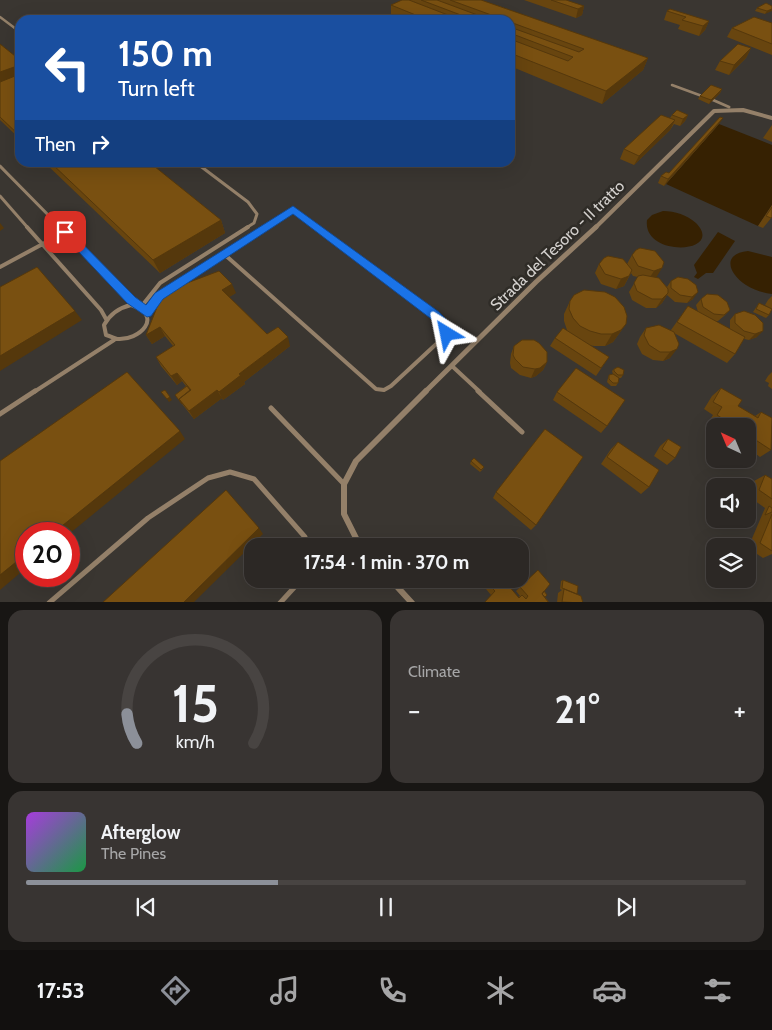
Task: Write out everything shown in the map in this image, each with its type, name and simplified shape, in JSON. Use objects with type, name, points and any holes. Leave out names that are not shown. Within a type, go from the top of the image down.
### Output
[{"type":"street","points":[[729,107],[745,109],[772,118]]},
{"type":"street","name":"Strada del Tesoro - II tratto","points":[[356,538],[344,514],[344,484],[356,461],[536,282],[598,225],[704,120],[714,111],[729,107]]},
{"type":"street","points":[[399,588],[412,602]]},
{"type":"lane","points":[[0,17],[15,28]]},
{"type":"lane","points":[[672,85],[702,96]]},
{"type":"lane","points":[[712,100],[729,107]]},
{"type":"lane","points":[[0,166],[131,300],[147,312],[148,319],[141,332],[126,339],[114,340],[0,414]]},
{"type":"lane","points":[[141,307],[160,283],[254,224],[256,214],[248,202],[202,167]]},
{"type":"lane","points":[[0,196],[102,310],[106,319],[104,330],[106,335],[114,340]]},
{"type":"lane","points":[[147,312],[159,296],[293,209],[434,315],[447,326],[447,334],[391,386],[384,390],[376,388],[224,254]]},
{"type":"lane","points":[[0,267],[65,232]]},
{"type":"lane","points":[[106,319],[119,309],[131,305],[141,307]]},
{"type":"lane","points":[[452,366],[522,432]]},
{"type":"lane","points":[[271,408],[344,484]]},
{"type":"lane","points":[[50,602],[148,518],[208,478],[230,472],[254,479],[306,538]]},
{"type":"lane","points":[[280,602],[293,588]]},
{"type":"shaded area","points":[[719,124],[772,145],[772,205],[758,226],[666,184]]},
{"type":"shaded area","points":[[663,211],[681,214],[696,223],[702,233],[700,241],[692,246],[681,247],[668,246],[657,241],[649,232],[647,220],[652,215]]},
{"type":"shaded area","points":[[718,232],[735,241],[713,273],[706,273],[698,279],[694,277],[697,273],[694,265]]},
{"type":"shaded area","points":[[748,251],[772,257],[772,294],[746,285],[740,281],[732,270],[730,265],[734,256]]},
{"type":"building","points":[[402,0],[409,0],[448,15],[416,15],[391,5]]},
{"type":"building","points":[[421,0],[437,0],[478,15],[461,15]]},
{"type":"building","points":[[450,0],[481,0],[648,58],[606,91],[515,55],[515,41],[568,61],[573,57],[515,35],[515,29],[579,52],[584,49],[515,24],[515,15],[491,15]]},
{"type":"building","points":[[551,0],[566,0],[584,6],[578,9]]},
{"type":"building","points":[[766,3],[772,6],[772,9],[767,11],[757,8]]},
{"type":"building","points":[[670,9],[709,21],[703,26],[682,20],[686,17],[667,11]]},
{"type":"building","points":[[754,17],[772,23],[772,44],[732,28]]},
{"type":"building","points":[[0,44],[15,56],[15,67],[0,72]]},
{"type":"building","points":[[738,44],[751,48],[734,65],[720,61]]},
{"type":"building","points":[[15,76],[15,131],[0,117],[0,82]]},
{"type":"building","points":[[711,85],[722,89],[711,100],[700,96]]},
{"type":"building","points":[[677,110],[688,115],[683,119],[672,115]]},
{"type":"building","points":[[661,115],[675,120],[639,156],[624,149]]},
{"type":"building","points":[[720,117],[723,118],[668,179],[661,176],[666,172],[669,173]]},
{"type":"building","points":[[55,167],[155,167],[221,220],[153,260]]},
{"type":"building","points":[[772,207],[772,217],[771,218],[766,216]]},
{"type":"building","points":[[640,248],[655,251],[664,262],[662,268],[654,271],[638,266],[632,255]]},
{"type":"building","points":[[608,256],[623,259],[632,270],[629,276],[621,279],[605,274],[599,264]]},
{"type":"building","points":[[37,267],[75,311],[0,356],[0,287]]},
{"type":"building","points":[[219,271],[232,284],[222,290],[267,334],[278,327],[288,337],[239,374],[241,375],[219,392],[217,390],[189,411],[179,399],[191,390],[177,373],[171,376],[156,357],[175,345],[160,327],[146,335],[163,292]]},
{"type":"building","points":[[638,276],[659,278],[668,289],[668,293],[662,299],[652,299],[637,291],[634,283]]},
{"type":"building","points":[[678,277],[688,279],[696,285],[698,292],[692,297],[680,295],[671,288],[671,281]]},
{"type":"building","points":[[584,290],[605,292],[615,297],[624,307],[627,316],[626,324],[621,330],[612,334],[601,334],[580,326],[573,318],[569,309],[570,301],[574,295]]},
{"type":"building","points":[[707,294],[718,295],[727,302],[730,310],[724,315],[714,314],[703,307],[701,299]]},
{"type":"building","points":[[759,303],[772,309],[769,315],[756,309]]},
{"type":"building","points":[[688,306],[745,337],[735,354],[677,322]]},
{"type":"building","points":[[744,311],[755,315],[763,323],[763,331],[755,334],[744,331],[735,323],[735,314]]},
{"type":"building","points":[[659,325],[674,332],[679,344],[677,349],[670,352],[660,352],[649,345],[644,335],[646,328]]},
{"type":"building","points":[[563,328],[609,357],[601,368],[555,338]]},
{"type":"building","points":[[522,340],[534,340],[539,343],[547,352],[547,362],[540,368],[523,367],[513,355],[514,346]]},
{"type":"building","points":[[618,367],[624,370],[623,375],[618,375],[614,371]]},
{"type":"building","points":[[576,368],[625,400],[607,426],[557,392]]},
{"type":"building","points":[[127,372],[180,431],[67,522],[15,522],[15,563],[0,575],[0,461]]},
{"type":"building","points":[[613,374],[619,378],[618,383],[613,383],[609,379],[609,375]]},
{"type":"building","points":[[187,386],[190,390],[179,399],[182,404],[175,395]]},
{"type":"building","points":[[721,388],[742,400],[738,406],[758,418],[761,412],[772,418],[771,450],[756,440],[756,418],[722,418],[717,415],[722,407],[713,402]]},
{"type":"building","points":[[165,390],[170,397],[167,399],[161,392]]},
{"type":"building","points":[[545,429],[583,457],[536,525],[496,492]]},
{"type":"building","points":[[668,439],[681,447],[675,458],[662,449]]},
{"type":"building","points":[[618,442],[659,470],[649,487],[607,457]]},
{"type":"building","points":[[474,458],[484,467],[481,470],[471,461]]},
{"type":"building","points":[[765,475],[772,479],[772,499],[759,490]]},
{"type":"building","points":[[226,490],[259,528],[249,538],[244,538],[244,543],[184,602],[103,602]]},
{"type":"building","points":[[769,506],[772,508],[772,512],[765,515]]},
{"type":"building","points":[[772,514],[772,551],[760,543]]},
{"type":"building","points":[[538,570],[550,584],[542,594],[548,602],[485,602],[495,591],[492,588],[511,588],[519,598],[522,595],[526,599],[528,596],[521,588],[529,588],[529,578]]},
{"type":"building","points":[[563,580],[578,586],[577,594],[562,588]]},
{"type":"building","points":[[564,589],[581,596],[583,602],[562,602]]},
{"type":"route","points":[[65,232],[131,300],[147,312],[159,296],[293,209],[434,315],[447,326],[447,334]]}]
